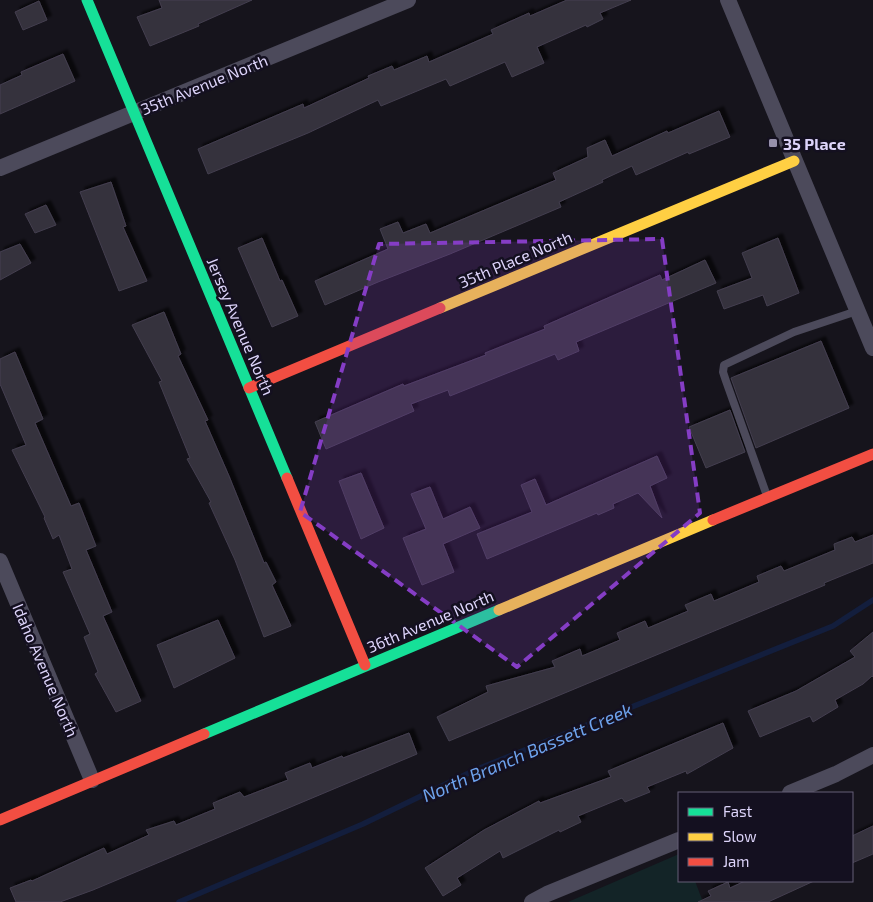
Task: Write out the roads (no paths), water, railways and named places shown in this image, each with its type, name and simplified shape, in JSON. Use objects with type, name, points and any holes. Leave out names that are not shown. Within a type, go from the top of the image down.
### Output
[{"type":"street","name":"Jersey Avenue North","points":[[87,0],[365,665]]},
{"type":"street","name":"35th Avenue North","points":[[0,168],[408,0]]},
{"type":"street","points":[[728,0],[873,348]]},
{"type":"street","name":"35th Place North","points":[[249,388],[794,161]]},
{"type":"street","name":"36th Avenue North","points":[[0,820],[365,665],[873,454]]},
{"type":"street","name":"Idaho Avenue North","points":[[0,561],[92,780]]},
{"type":"street","points":[[792,792],[836,774],[873,755]]},
{"type":"street","points":[[532,902],[678,840]]},
{"type":"lane","points":[[767,497],[723,372],[724,365],[794,332],[857,311]]},
{"type":"waterway","name":"North Branch Bassett Creek","points":[[179,902],[363,824],[475,770],[833,626],[873,600]]},
{"type":"place","name":"35 Place","points":[[773,143]]}]
